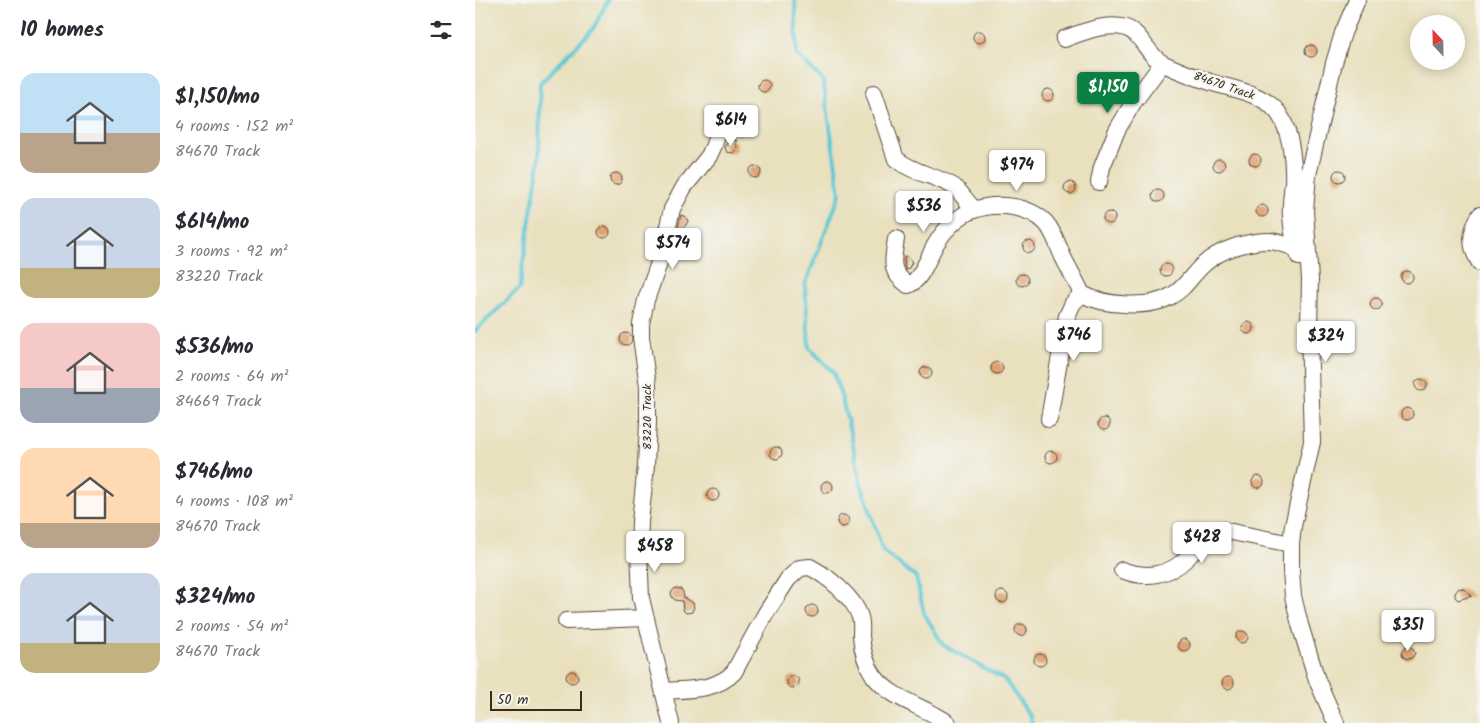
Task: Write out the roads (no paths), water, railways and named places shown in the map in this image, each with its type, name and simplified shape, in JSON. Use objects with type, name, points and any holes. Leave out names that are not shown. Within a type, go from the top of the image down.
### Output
[{"type":"street","points":[[1336,723],[1317,680],[1300,625],[1293,596],[1291,544],[1293,526],[1312,442],[1309,329],[1310,279],[1305,211],[1308,175],[1333,63],[1357,0]]},
{"type":"street","points":[[1064,39],[1100,28],[1115,26],[1125,28],[1137,36],[1149,53],[1162,64],[1133,103],[1117,130],[1102,167],[1099,182]]},
{"type":"street","name":"84670 Track","points":[[1162,64],[1210,82],[1244,91],[1269,104],[1278,112],[1287,132],[1290,148],[1293,180],[1291,217],[1297,249],[1303,268],[1310,279]]},
{"type":"street","points":[[874,93],[896,159],[915,172],[933,176],[955,187],[974,210]]},
{"type":"street","name":"83220 Track","points":[[671,723],[641,598],[639,549],[648,422],[648,386],[641,336],[643,312],[672,208],[684,188],[709,156],[719,126]]},
{"type":"street","points":[[897,238],[892,262],[893,268],[899,277],[910,285],[916,281],[937,242],[954,222],[974,210],[1001,206],[1016,207],[1033,214],[1047,224],[1083,294],[1100,301],[1130,304],[1161,301],[1170,297],[1179,291],[1204,264],[1226,251],[1255,242],[1268,241],[1278,242],[1297,249]]},
{"type":"street","points":[[1480,215],[1473,233],[1472,242],[1473,250],[1480,263]]},
{"type":"street","points":[[1049,419],[1067,316],[1073,303],[1083,294]]},
{"type":"street","points":[[1122,570],[1141,576],[1169,569],[1181,562],[1206,535],[1215,531],[1222,530],[1291,544]]},
{"type":"street","points":[[664,691],[711,686],[728,678],[734,672],[788,579],[800,568],[810,566],[843,592],[856,608],[860,617],[865,657],[869,668],[879,682],[896,695],[929,711],[948,723]]},
{"type":"street","points":[[566,621],[645,618]]},
{"type":"waterway","points":[[475,331],[519,289],[539,162],[540,83],[593,29],[608,0]]},
{"type":"waterway","points":[[795,0],[797,55],[823,80],[840,194],[805,285],[809,347],[833,372],[842,399],[860,480],[883,551],[916,577],[924,613],[943,645],[1005,680],[1030,716],[1032,723]]}]
